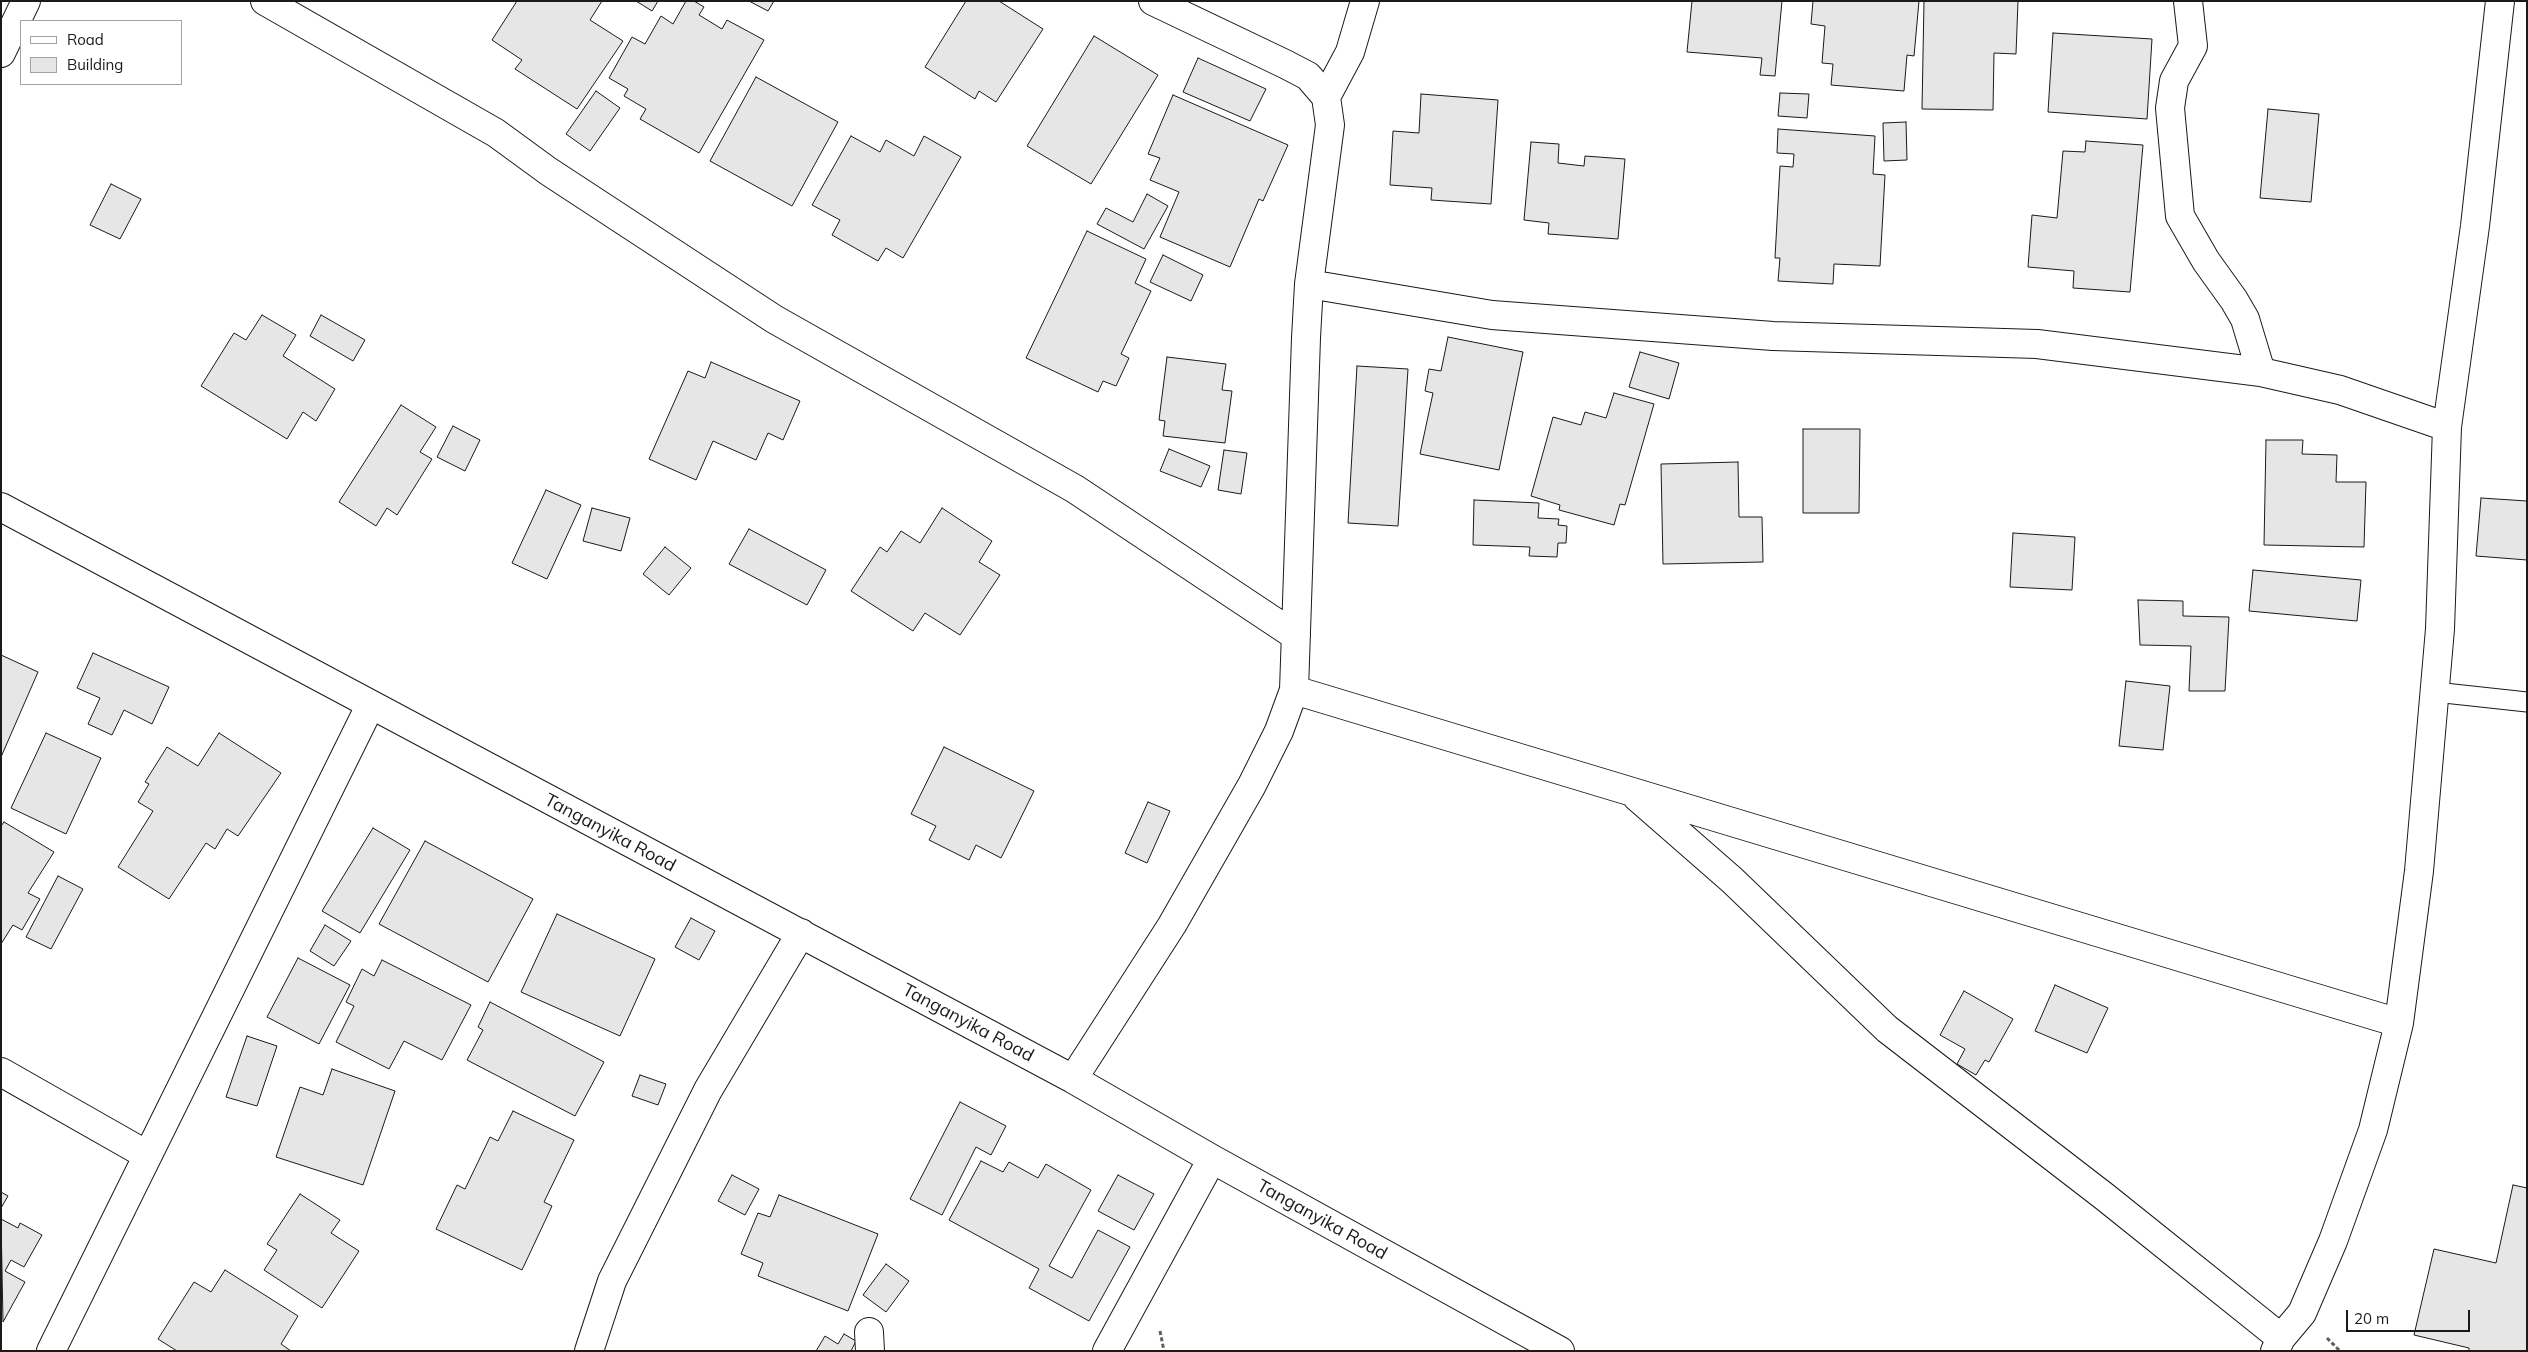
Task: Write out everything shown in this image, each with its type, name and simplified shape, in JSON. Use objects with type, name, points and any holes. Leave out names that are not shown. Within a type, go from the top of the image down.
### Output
[{"type":"street","points":[[1,53],[26,1]]},
{"type":"street","points":[[265,1],[496,133],[548,171],[774,319],[1075,490],[1296,636]]},
{"type":"street","points":[[1073,1079],[1172,925],[1252,785],[1279,731],[1294,690],[1309,284],[1330,125],[1326,97],[1308,76],[1153,1]]},
{"type":"street","points":[[1326,97],[1350,52],[1365,1]]},
{"type":"street","points":[[2188,1],[2193,46],[2174,81],[2170,108],[2180,216],[2206,261],[2234,300],[2244,319],[2261,372]]},
{"type":"street","points":[[1630,791],[1732,880],[1887,1029],[2105,1197],[2278,1345],[2302,1313],[2333,1241],[2373,1130],[2399,1023],[2418,871],[2435,692],[2440,629],[2447,427],[2475,226],[2500,1]]},
{"type":"street","points":[[1309,284],[1492,315],[1773,336],[2038,344],[2261,372],[2340,390],[2447,427]]},
{"type":"street","name":"Tanganyika Road","points":[[1,507],[370,706],[1073,1079],[1212,1159],[1560,1351]]},
{"type":"street","points":[[1294,690],[2399,1023]]},
{"type":"street","points":[[51,1351],[370,706]]},
{"type":"street","points":[[589,1351],[612,1281],[708,1090],[801,933]]},
{"type":"street","points":[[1,1072],[147,1155]]},
{"type":"street","points":[[1107,1351],[1212,1159]]},
{"type":"lane","points":[[2435,692],[2527,702]]},
{"type":"building","points":[[517,1],[602,1],[590,20],[623,41],[577,109],[515,69],[522,60],[492,40]]},
{"type":"building","points":[[636,1],[658,1],[652,11]]},
{"type":"building","points":[[686,1],[694,1],[704,7],[699,15],[722,29],[727,20],[764,40],[699,153],[640,119],[646,109],[624,96],[628,89],[609,78],[632,37],[645,44],[661,16],[673,24]]},
{"type":"building","points":[[749,1],[774,1],[768,11]]},
{"type":"building","points":[[966,1],[999,1],[1043,29],[996,102],[979,91],[975,99],[925,67]]},
{"type":"building","points":[[1692,1],[1782,1],[1775,76],[1760,75],[1762,58],[1687,52]]},
{"type":"building","points":[[1813,1],[1919,1],[1914,56],[1907,55],[1904,91],[1831,85],[1833,64],[1822,63],[1825,26],[1811,24]]},
{"type":"building","points":[[1924,1],[2018,1],[2016,54],[1994,53],[1993,110],[1922,109]]},
{"type":"building","points":[[2053,33],[2152,39],[2147,119],[2048,112]]},
{"type":"building","points":[[1094,36],[1158,75],[1091,184],[1027,146]]},
{"type":"building","points":[[1198,58],[1266,89],[1250,121],[1183,92]]},
{"type":"building","points":[[756,77],[838,122],[792,206],[710,161]]},
{"type":"building","points":[[596,91],[620,108],[590,151],[566,134]]},
{"type":"building","points":[[1780,93],[1809,94],[1807,118],[1778,116]]},
{"type":"building","points":[[1421,94],[1498,100],[1491,204],[1431,200],[1432,188],[1390,185],[1393,131],[1419,133]]},
{"type":"building","points":[[1173,95],[1288,145],[1263,201],[1259,199],[1230,267],[1160,237],[1179,192],[1150,180],[1160,158],[1148,154]]},
{"type":"building","points":[[2268,109],[2319,114],[2311,202],[2260,198]]},
{"type":"building","points":[[1906,122],[1907,160],[1884,161],[1883,123]]},
{"type":"building","points":[[1778,129],[1875,136],[1873,174],[1885,175],[1880,266],[1834,264],[1833,284],[1778,281],[1780,258],[1775,258],[1780,166],[1793,167],[1794,154],[1777,153]]},
{"type":"building","points":[[851,136],[880,152],[886,140],[914,156],[924,136],[961,157],[903,258],[886,248],[878,261],[832,235],[840,220],[812,205]]},
{"type":"building","points":[[2086,141],[2143,145],[2130,292],[2073,288],[2074,271],[2028,267],[2032,215],[2057,218],[2063,151],[2085,152]]},
{"type":"building","points":[[1531,142],[1559,144],[1558,163],[1584,166],[1585,156],[1625,159],[1618,239],[1548,234],[1549,223],[1524,220]]},
{"type":"building","points":[[111,184],[141,199],[120,239],[90,225]]},
{"type":"building","points":[[1147,194],[1168,206],[1144,249],[1097,224],[1106,208],[1133,222]]},
{"type":"building","points":[[1087,231],[1146,259],[1135,283],[1151,291],[1121,354],[1129,358],[1116,386],[1103,381],[1098,392],[1026,358]]},
{"type":"building","points":[[1163,255],[1203,275],[1191,301],[1150,282]]},
{"type":"building","points":[[262,315],[296,335],[283,356],[335,389],[316,421],[303,412],[287,439],[201,386],[234,333],[246,340]]},
{"type":"building","points":[[321,315],[365,340],[353,361],[310,336]]},
{"type":"building","points":[[1448,337],[1523,352],[1499,470],[1420,454],[1433,393],[1425,391],[1429,369],[1441,371]]},
{"type":"building","points":[[1640,352],[1679,363],[1669,399],[1629,387]]},
{"type":"building","points":[[1167,357],[1226,364],[1222,390],[1232,391],[1225,443],[1163,436],[1165,421],[1159,420]]},
{"type":"building","points":[[711,362],[800,401],[783,440],[768,433],[756,460],[713,441],[696,480],[649,459],[688,371],[705,378]]},
{"type":"building","points":[[1357,366],[1408,369],[1398,526],[1348,523]]},
{"type":"building","points":[[1614,393],[1654,404],[1625,505],[1620,504],[1614,525],[1559,510],[1560,505],[1531,496],[1553,417],[1581,425],[1585,412],[1606,418]]},
{"type":"building","points":[[401,405],[436,427],[420,452],[432,459],[397,515],[387,508],[376,526],[339,502]]},
{"type":"building","points":[[453,426],[480,440],[465,471],[437,457]]},
{"type":"building","points":[[1803,429],[1860,429],[1859,513],[1803,513]]},
{"type":"building","points":[[2266,440],[2303,440],[2302,454],[2337,455],[2336,482],[2366,482],[2364,547],[2264,545]]},
{"type":"building","points":[[1169,449],[1210,466],[1201,487],[1160,471]]},
{"type":"building","points":[[1224,450],[1247,453],[1241,494],[1218,490]]},
{"type":"building","points":[[1738,462],[1739,517],[1762,517],[1763,562],[1663,564],[1661,464]]},
{"type":"building","points":[[546,490],[581,505],[547,579],[512,563]]},
{"type":"building","points":[[2481,498],[2527,501],[2527,560],[2476,556]]},
{"type":"building","points":[[1474,500],[1539,503],[1538,518],[1559,519],[1558,525],[1567,526],[1566,543],[1558,543],[1557,557],[1529,556],[1530,547],[1473,545]]},
{"type":"building","points":[[592,508],[630,518],[621,551],[583,541]]},
{"type":"building","points":[[942,508],[992,541],[979,562],[1000,575],[960,635],[925,613],[913,631],[851,591],[880,547],[887,552],[901,531],[920,543]]},
{"type":"building","points":[[749,529],[826,570],[807,605],[729,564]]},
{"type":"building","points":[[2013,533],[2075,537],[2072,590],[2010,587]]},
{"type":"building","points":[[665,547],[691,568],[669,595],[643,574]]},
{"type":"building","points":[[2253,570],[2361,580],[2357,621],[2249,611]]},
{"type":"building","points":[[2138,600],[2183,601],[2183,616],[2229,617],[2225,691],[2189,691],[2191,646],[2140,645]]},
{"type":"building","points":[[93,653],[169,687],[152,724],[124,710],[112,735],[88,724],[100,698],[77,688]]},
{"type":"building","points":[[1,655],[38,672],[1,757]]},
{"type":"building","points":[[2126,681],[2170,686],[2163,750],[2119,746]]},
{"type":"building","points":[[46,733],[101,758],[66,834],[11,808]]},
{"type":"building","points":[[219,733],[281,773],[238,836],[227,829],[215,849],[206,843],[169,899],[118,867],[153,811],[138,802],[149,784],[145,782],[167,747],[198,766]]},
{"type":"building","points":[[944,747],[1034,791],[1001,858],[976,845],[969,860],[929,840],[936,826],[911,814]]},
{"type":"building","points":[[1148,802],[1170,811],[1147,863],[1125,853]]},
{"type":"building","points":[[4,822],[54,852],[28,893],[40,899],[22,930],[13,925],[1,944],[1,826]]},
{"type":"building","points":[[373,828],[410,850],[360,933],[322,911]]},
{"type":"building","points":[[425,841],[533,899],[488,982],[379,924]]},
{"type":"building","points":[[58,876],[83,889],[51,949],[26,937]]},
{"type":"building","points":[[557,914],[655,959],[620,1036],[521,992]]},
{"type":"building","points":[[691,918],[715,931],[699,960],[675,947]]},
{"type":"building","points":[[325,925],[351,941],[334,966],[310,951]]},
{"type":"building","points":[[298,958],[350,985],[319,1044],[267,1017]]},
{"type":"building","points":[[382,960],[471,1005],[442,1060],[404,1041],[389,1069],[336,1042],[354,1006],[346,1002],[362,969],[374,976]]},
{"type":"building","points":[[2055,985],[2108,1008],[2087,1053],[2035,1031]]},
{"type":"building","points":[[1964,991],[2013,1019],[1989,1062],[1985,1060],[1976,1075],[1957,1064],[1965,1049],[1940,1035]]},
{"type":"building","points":[[490,1002],[604,1062],[575,1116],[467,1060],[483,1030],[478,1027]]},
{"type":"building","points":[[247,1036],[277,1046],[257,1106],[226,1097]]},
{"type":"building","points":[[332,1069],[395,1091],[363,1185],[276,1157],[300,1087],[323,1095]]},
{"type":"building","points":[[640,1075],[666,1084],[658,1105],[632,1096]]},
{"type":"building","points":[[960,1102],[1006,1126],[991,1155],[976,1147],[942,1215],[910,1199]]},
{"type":"building","points":[[513,1111],[574,1140],[544,1202],[552,1206],[522,1270],[436,1229],[457,1185],[465,1189],[490,1137],[498,1141]]},
{"type":"building","points":[[981,1161],[1003,1172],[1009,1162],[1038,1178],[1046,1164],[1091,1190],[1049,1266],[1072,1278],[1098,1230],[1130,1247],[1089,1321],[1029,1288],[1039,1269],[949,1220]]},
{"type":"building","points":[[732,1175],[759,1189],[745,1215],[718,1201]]},
{"type":"building","points":[[1118,1175],[1154,1194],[1134,1230],[1098,1211]]},
{"type":"building","points":[[2513,1185],[2527,1188],[2527,1351],[2469,1351],[2469,1348],[2414,1335],[2434,1249],[2496,1263]]},
{"type":"building","points":[[1,1192],[8,1196],[1,1208]]},
{"type":"building","points":[[300,1194],[340,1220],[331,1233],[359,1251],[322,1308],[264,1270],[277,1250],[267,1244]]},
{"type":"building","points":[[779,1195],[878,1234],[848,1311],[758,1276],[763,1263],[741,1254],[758,1213],[770,1217]]},
{"type":"building","points":[[1,1219],[18,1228],[20,1223],[42,1235],[24,1267],[11,1260],[5,1271],[25,1282],[3,1322]]},
{"type":"building","points":[[886,1264],[909,1281],[886,1312],[863,1295]]},
{"type":"building","points":[[225,1270],[298,1316],[281,1344],[291,1351],[177,1351],[158,1339],[194,1282],[211,1292]]},
{"type":"building","points":[[844,1334],[856,1341],[851,1351],[816,1351],[825,1336],[838,1344]]}]
